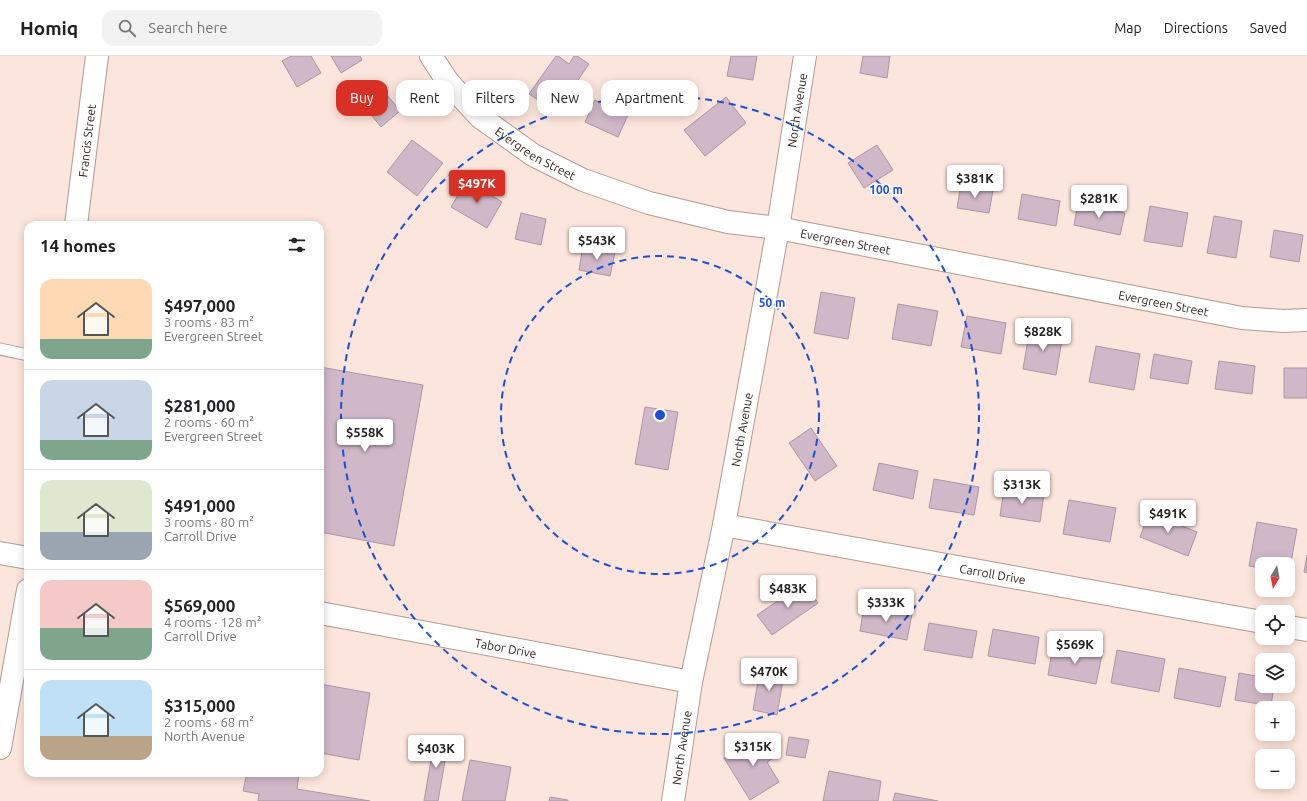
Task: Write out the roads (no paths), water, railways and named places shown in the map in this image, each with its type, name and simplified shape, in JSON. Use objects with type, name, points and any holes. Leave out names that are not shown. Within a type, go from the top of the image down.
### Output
[{"type":"street","name":"Francis Street","points":[[76,221],[97,56]]},
{"type":"street","name":"Evergreen Street","points":[[431,56],[448,82],[480,117],[533,155],[583,180],[649,203],[728,222],[778,228],[1242,318],[1283,321],[1307,320]]},
{"type":"street","name":"North Avenue","points":[[673,801],[691,682],[724,525],[778,228],[805,56]]},
{"type":"street","name":"Carroll Drive","points":[[724,525],[1255,621]]},
{"type":"street","points":[[0,553],[24,557]]},
{"type":"street","points":[[0,748],[24,613]]},
{"type":"street","name":"Tabor Drive","points":[[324,614],[691,682]]},
{"type":"street","points":[[1295,628],[1307,630]]},
{"type":"lane","points":[[1,353],[24,355]]}]
